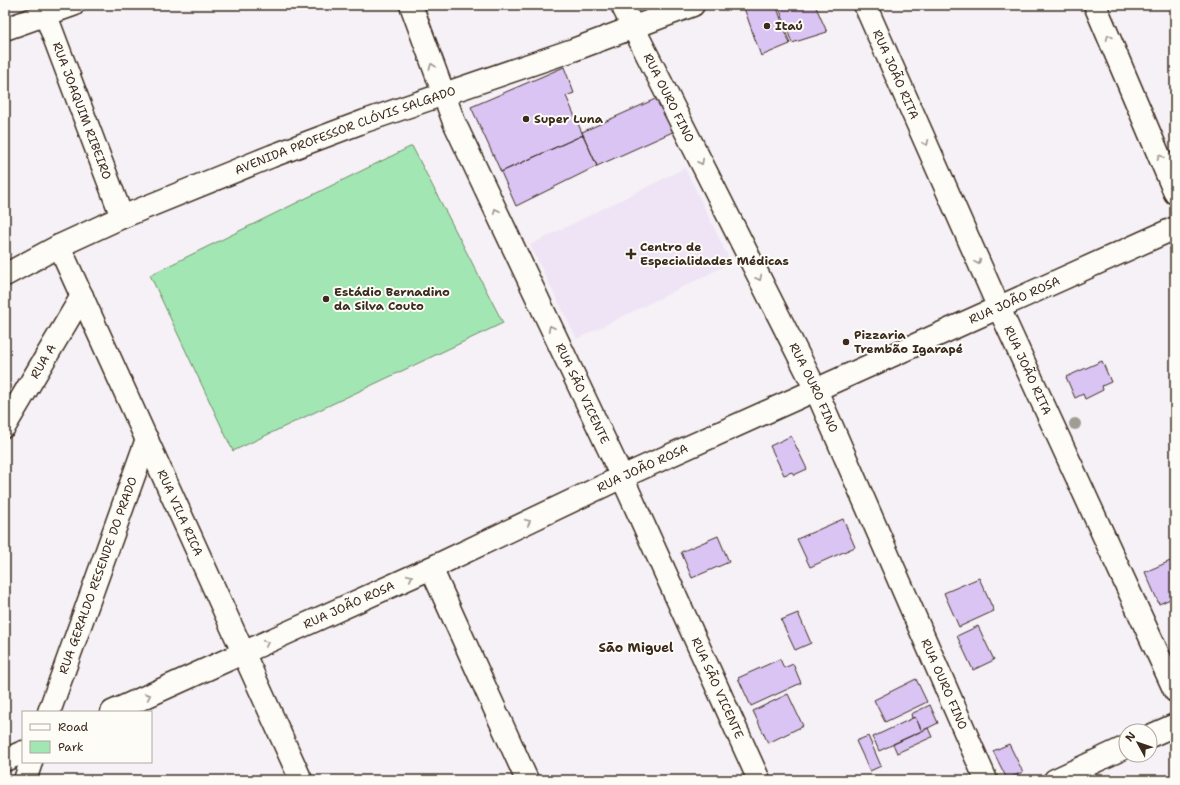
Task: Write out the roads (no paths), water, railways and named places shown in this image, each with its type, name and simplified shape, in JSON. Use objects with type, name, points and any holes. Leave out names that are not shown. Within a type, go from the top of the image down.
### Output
[{"type":"street","points":[[5,29],[44,10],[73,5]]},
{"type":"street","name":"RUA SÃO VICENTE","points":[[411,5],[442,94],[622,477],[759,780]]},
{"type":"street","name":"RUA OURO FINO","points":[[622,5],[816,390],[986,780]]},
{"type":"street","name":"AVENIDA PROFESSOR CLÓVIS SALGADO","points":[[5,275],[59,246],[122,217],[272,156],[442,94],[573,50],[694,5]]},
{"type":"street","name":"RUA JOÃO RITA","points":[[865,5],[999,308],[1175,691]]},
{"type":"street","points":[[1095,5],[1175,193]]},
{"type":"street","name":"RUA JOAQUIM RIBEIRO","points":[[44,10],[122,217]]},
{"type":"street","name":"RUA JOÃO ROSA","points":[[114,711],[431,568],[622,477],[1175,228]]},
{"type":"street","name":"RUA VILA RICA","points":[[59,246],[301,780]]},
{"type":"street","name":"RUA A","points":[[5,426],[82,296]]},
{"type":"street","name":"RUA GERALDO RESENDE DO PRADO","points":[[49,711],[147,439]]},
{"type":"street","points":[[431,568],[527,780]]},
{"type":"street","points":[[1158,732],[1175,725]]},
{"type":"street","points":[[1055,780],[1118,751]]},
{"type":"street","points":[[5,760],[22,752]]},
{"type":"street","points":[[25,780],[31,763]]},
{"type":"place","name":"Itaú","points":[[767,26]]},
{"type":"place","name":"Super Luna","points":[[526,119]]},
{"type":"place","name":"Centro de Especialidades Médicas","points":[[631,254]]},
{"type":"place","name":"Estádio Bernadino da Silva Couto","points":[[326,299]]},
{"type":"place","name":"Pizzaria Trembão Igarapé","points":[[846,342]]},
{"type":"district","name":"São Miguel","points":[[636,647]]}]
